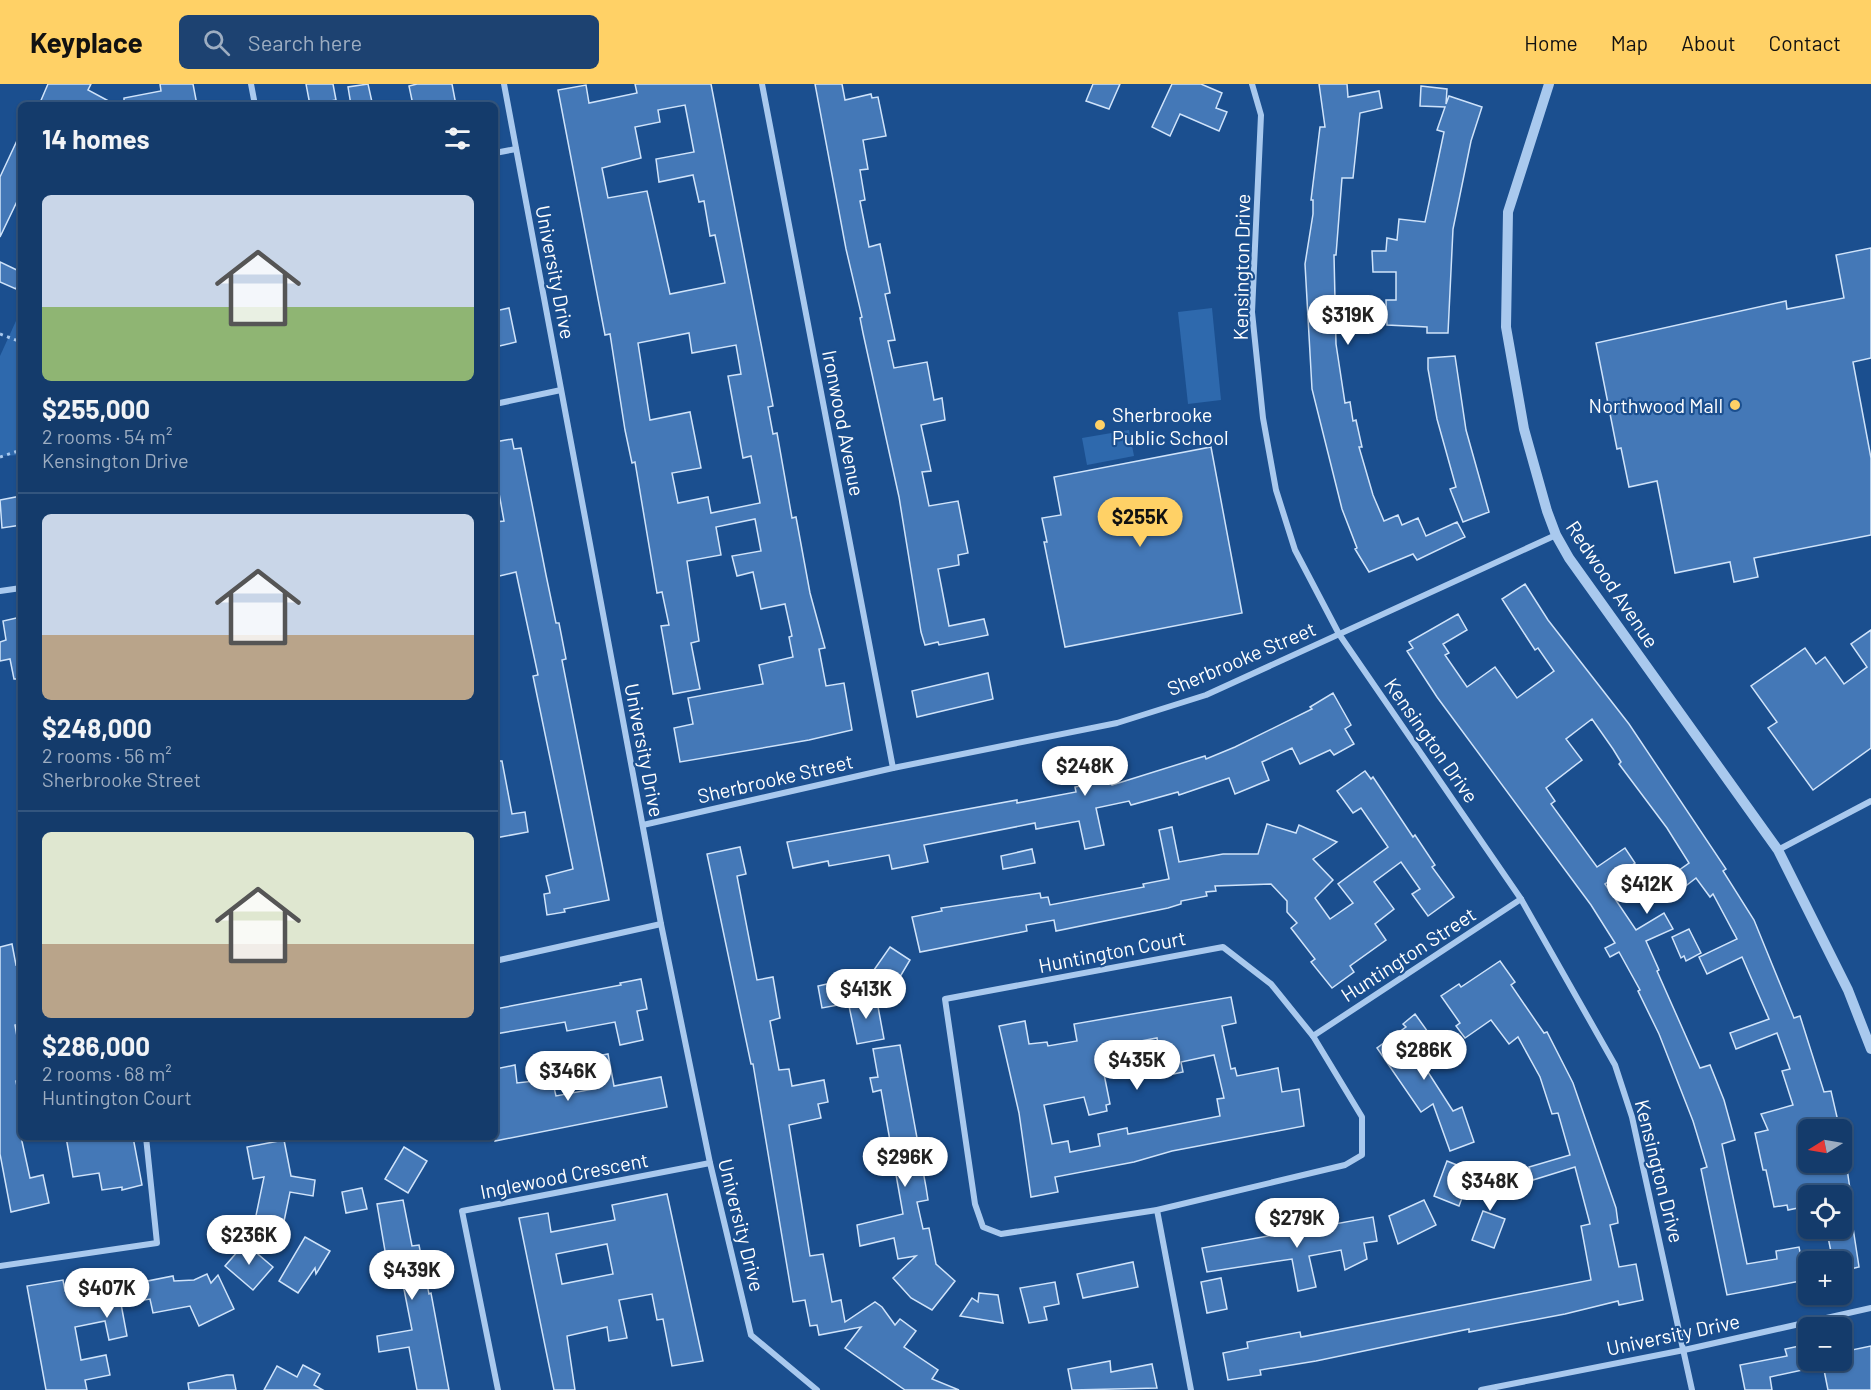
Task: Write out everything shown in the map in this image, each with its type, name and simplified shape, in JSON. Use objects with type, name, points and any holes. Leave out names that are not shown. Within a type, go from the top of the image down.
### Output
[{"type":"street","points":[[251,84],[254,102]]},
{"type":"street","name":"University Drive","points":[[504,84],[661,924],[710,1163],[751,1335],[817,1390]]},
{"type":"street","name":"Ironwood Avenue","points":[[762,84],[893,768]]},
{"type":"street","name":"Kensington Drive","points":[[1252,84],[1261,115],[1252,312],[1263,418],[1276,490],[1295,550],[1339,634],[1521,899],[1615,1065],[1632,1117],[1692,1390]]},
{"type":"street","name":"Redwood Avenue","points":[[1549,85],[1508,212],[1506,327],[1524,429],[1556,535],[1778,850],[1848,990],[1871,1049]]},
{"type":"street","points":[[498,152],[516,149]]},
{"type":"street","points":[[498,403],[561,390]]},
{"type":"street","name":"Sherbrooke Street","points":[[643,825],[893,768],[1117,723],[1206,695],[1556,535]]},
{"type":"street","points":[[0,591],[18,588]]},
{"type":"street","points":[[1778,850],[1871,801]]},
{"type":"street","name":"Huntington Street","points":[[1313,1036],[1521,899]]},
{"type":"street","points":[[498,960],[661,924]]},
{"type":"street","name":"Huntington Court","points":[[1223,947],[1270,984],[1313,1036],[1362,1117],[1362,1155],[1345,1165],[1157,1210],[1001,1234],[983,1227],[975,1204],[945,999],[1223,947]]},
{"type":"street","points":[[0,1266],[157,1243],[146,1140]]},
{"type":"street","name":"Inglewood Crescent","points":[[498,1390],[462,1211],[710,1163]]},
{"type":"street","points":[[1157,1210],[1191,1390]]},
{"type":"street","name":"University Drive","points":[[1481,1390],[1684,1350],[1871,1308]]},
{"type":"path","points":[[0,334],[18,341]]},
{"type":"path","points":[[0,457],[18,451]]},
{"type":"shaded area","points":[[1212,308],[1221,400],[1188,404],[1178,312]]},
{"type":"shaded area","points":[[18,317],[18,455],[0,456],[0,356]]},
{"type":"shaded area","points":[[1129,430],[1134,456],[1087,465],[1082,438]]},
{"type":"building","points":[[48,84],[91,84],[88,90],[110,102],[40,102]]},
{"type":"building","points":[[160,84],[193,84],[196,102],[124,102],[124,98],[161,91]]},
{"type":"building","points":[[306,84],[333,84],[336,100],[309,102]]},
{"type":"building","points":[[368,84],[372,102],[350,102],[348,87]]},
{"type":"building","points":[[452,84],[455,102],[412,102],[409,86]]},
{"type":"building","points":[[635,84],[711,84],[773,406],[768,407],[773,434],[777,433],[792,518],[796,517],[810,593],[825,648],[819,649],[826,686],[844,683],[852,730],[809,740],[680,762],[674,728],[693,724],[688,698],[763,684],[759,665],[793,657],[789,637],[792,636],[785,604],[761,609],[753,572],[737,576],[732,556],[761,551],[755,519],[716,527],[721,555],[687,561],[699,641],[691,643],[700,689],[673,694],[661,626],[669,625],[662,592],[657,593],[635,462],[632,463],[625,430],[610,334],[605,335],[558,90],[586,85],[589,103],[637,93]],"holes":[[[685,105],[694,152],[656,159],[659,182],[693,175],[699,202],[704,201],[710,236],[715,235],[725,283],[670,294],[647,191],[608,198],[602,168],[641,158],[635,127],[660,122],[658,110]],[[689,333],[692,353],[736,345],[741,374],[728,376],[743,458],[751,456],[760,503],[711,513],[708,497],[678,503],[672,473],[701,468],[690,412],[650,420],[638,343]]]},
{"type":"building","points":[[815,84],[842,84],[845,100],[871,94],[872,98],[878,97],[886,136],[863,140],[868,169],[860,170],[865,200],[860,201],[869,247],[880,244],[890,293],[885,294],[895,340],[888,341],[894,368],[927,362],[934,400],[942,398],[945,420],[921,425],[931,471],[922,472],[929,506],[958,501],[968,553],[958,555],[959,565],[938,569],[949,626],[984,619],[988,635],[939,645],[938,642],[925,645],[899,497],[863,333],[860,318],[862,317],[846,249]]},
{"type":"building","points":[[1093,84],[1120,84],[1109,109],[1086,101]]},
{"type":"building","points":[[1172,84],[1201,84],[1222,93],[1216,108],[1227,112],[1219,131],[1180,114],[1170,136],[1152,127]]},
{"type":"building","points":[[1319,84],[1347,84],[1348,97],[1379,91],[1382,108],[1360,113],[1353,178],[1342,178],[1336,255],[1334,255],[1336,344],[1345,403],[1350,402],[1353,421],[1356,420],[1362,447],[1359,447],[1373,495],[1384,521],[1398,515],[1402,525],[1418,518],[1426,536],[1457,522],[1465,537],[1417,560],[1413,554],[1369,572],[1355,549],[1357,548],[1342,509],[1312,389],[1305,264],[1313,214],[1313,200],[1311,200],[1320,127],[1325,127]]},
{"type":"building","points":[[1421,86],[1447,89],[1446,104],[1449,96],[1482,107],[1471,141],[1453,229],[1448,333],[1427,333],[1427,327],[1387,325],[1386,300],[1396,300],[1396,272],[1373,272],[1372,251],[1386,251],[1387,238],[1397,240],[1399,219],[1425,222],[1444,132],[1437,130],[1445,107],[1420,106]]},
{"type":"building","points":[[18,138],[18,199],[0,237],[0,177]]},
{"type":"building","name":"Northwood Mall","points":[[1871,248],[1871,358],[1853,362],[1871,458],[1871,535],[1754,558],[1758,577],[1734,582],[1730,562],[1675,573],[1657,481],[1629,487],[1621,448],[1617,449],[1596,343],[1786,301],[1787,309],[1844,298],[1836,255]]},
{"type":"building","points":[[0,262],[18,271],[16,289],[0,282]]},
{"type":"building","points":[[509,308],[516,342],[498,346],[498,310]]},
{"type":"building","points":[[1455,356],[1466,430],[1489,512],[1463,522],[1450,489],[1456,487],[1437,419],[1428,369],[1428,358]]},
{"type":"building","points":[[512,439],[514,449],[521,448],[556,623],[559,623],[566,659],[562,660],[609,900],[564,909],[565,912],[547,915],[544,894],[550,893],[546,876],[573,869],[533,676],[538,675],[516,572],[498,576],[498,522],[504,521],[498,488],[498,441]]},
{"type":"building","points":[[1211,447],[1242,613],[1065,647],[1044,542],[1047,542],[1042,518],[1061,515],[1054,477]]},
{"type":"building","points":[[18,497],[18,525],[2,528],[0,500]]},
{"type":"building","points":[[1525,584],[1548,620],[1629,724],[1726,869],[1723,871],[1754,920],[1794,1018],[1800,1016],[1824,1092],[1831,1091],[1837,1119],[1798,1119],[1798,1173],[1848,1173],[1849,1185],[1798,1185],[1798,1208],[1788,1210],[1787,1205],[1774,1207],[1755,1133],[1768,1130],[1761,1114],[1793,1105],[1782,1071],[1790,1069],[1777,1033],[1736,1049],[1730,1033],[1769,1019],[1742,957],[1707,974],[1699,957],[1737,939],[1713,894],[1710,897],[1696,878],[1669,899],[1658,885],[1689,863],[1667,828],[1619,764],[1621,762],[1592,719],[1566,739],[1582,760],[1546,788],[1555,801],[1551,804],[1597,867],[1625,848],[1635,863],[1605,884],[1636,930],[1664,913],[1673,929],[1646,941],[1700,1068],[1710,1065],[1724,1100],[1735,1140],[1722,1144],[1747,1264],[1777,1259],[1776,1251],[1799,1247],[1798,1282],[1727,1295],[1701,1169],[1707,1167],[1693,1121],[1659,1034],[1638,991],[1640,990],[1619,952],[1610,957],[1605,948],[1615,943],[1591,905],[1437,697],[1407,651],[1413,648],[1409,642],[1458,614],[1467,630],[1443,644],[1449,653],[1445,655],[1467,687],[1495,667],[1517,698],[1554,671],[1538,648],[1535,650],[1502,599]]},
{"type":"building","points":[[18,618],[18,679],[14,679],[10,659],[0,661],[0,642],[6,640],[3,621]]},
{"type":"building","points":[[1871,630],[1871,748],[1813,790],[1768,728],[1777,722],[1751,686],[1805,648],[1816,664],[1825,657],[1844,684],[1867,667],[1851,644]]},
{"type":"building","points":[[988,673],[993,699],[917,717],[912,691]]},
{"type":"building","points":[[1333,693],[1351,725],[1345,729],[1354,744],[1334,755],[1330,750],[1300,764],[1292,748],[1262,762],[1269,780],[1235,794],[1229,778],[1179,795],[1178,792],[1131,805],[1129,801],[1096,808],[1104,845],[1085,849],[1079,821],[1036,829],[1035,823],[924,845],[928,862],[892,869],[889,855],[829,866],[828,861],[793,868],[787,842],[1017,800],[1017,803],[1076,792],[1075,787],[1097,782],[1111,781],[1112,785],[1205,756],[1206,759],[1235,747],[1312,709],[1310,707]]},
{"type":"building","points":[[498,761],[502,761],[512,814],[525,812],[528,832],[498,837]]},
{"type":"building","points":[[1365,771],[1371,779],[1373,777],[1413,837],[1415,835],[1435,865],[1432,867],[1454,897],[1428,916],[1412,894],[1420,889],[1401,862],[1374,882],[1394,909],[1375,924],[1386,940],[1350,966],[1354,972],[1332,988],[1311,962],[1315,959],[1291,928],[1297,923],[1287,912],[1287,901],[1271,884],[1215,886],[1216,891],[1206,892],[1207,896],[1181,901],[1181,904],[1168,908],[1056,931],[1054,920],[1026,925],[1027,931],[920,952],[912,917],[942,911],[941,908],[1040,893],[1041,898],[1048,897],[1050,905],[1144,887],[1143,884],[1169,879],[1159,830],[1172,827],[1179,862],[1223,854],[1258,854],[1267,824],[1296,833],[1299,825],[1337,842],[1313,859],[1333,880],[1315,898],[1330,919],[1353,903],[1338,884],[1388,847],[1361,808],[1353,813],[1337,791]]},
{"type":"building","points":[[740,847],[746,874],[737,876],[757,980],[773,977],[780,1018],[770,1021],[779,1070],[789,1069],[792,1086],[824,1080],[828,1102],[818,1104],[821,1118],[789,1125],[810,1256],[823,1254],[832,1302],[841,1300],[845,1322],[875,1302],[882,1307],[895,1325],[900,1319],[916,1331],[904,1347],[938,1370],[932,1379],[959,1390],[905,1390],[845,1348],[861,1327],[819,1335],[817,1325],[810,1326],[805,1300],[793,1302],[753,1064],[751,1064],[707,854]]},
{"type":"building","points":[[1032,849],[1035,863],[1003,869],[1001,856]]},
{"type":"building","points":[[1689,929],[1701,953],[1686,961],[1684,956],[1681,958],[1672,937]]},
{"type":"building","points":[[12,944],[16,965],[18,965],[18,1024],[15,1025],[18,1042],[18,1081],[16,1081],[18,1140],[22,1140],[30,1178],[43,1175],[49,1203],[11,1212],[0,1154],[0,947]]},
{"type":"building","points":[[890,947],[910,960],[891,992],[869,977]]},
{"type":"building","points":[[1500,961],[1515,982],[1511,985],[1544,1033],[1547,1032],[1573,1083],[1616,1208],[1618,1223],[1610,1225],[1619,1267],[1636,1264],[1643,1300],[1619,1305],[1618,1301],[1565,1314],[1469,1332],[1469,1329],[1316,1361],[1260,1370],[1261,1375],[1228,1380],[1223,1353],[1248,1348],[1247,1342],[1300,1332],[1301,1337],[1591,1280],[1581,1226],[1590,1224],[1575,1167],[1533,1180],[1529,1167],[1570,1155],[1558,1113],[1552,1114],[1540,1077],[1518,1037],[1509,1044],[1491,1020],[1465,1038],[1456,1026],[1460,1023],[1441,996],[1459,984],[1461,987]]},
{"type":"building","points":[[641,979],[647,1009],[637,1011],[643,1040],[620,1045],[615,1022],[567,1031],[565,1022],[498,1033],[498,1008],[621,985],[620,983]]},
{"type":"building","points":[[840,981],[844,1004],[822,1008],[818,986]]},
{"type":"building","points":[[876,996],[884,1039],[857,1044],[849,1006],[853,1000]]},
{"type":"building","points":[[1231,997],[1236,1023],[1222,1026],[1231,1069],[1235,1068],[1237,1076],[1278,1068],[1282,1092],[1299,1089],[1304,1126],[1172,1151],[1134,1162],[1055,1177],[1058,1192],[1031,1197],[1019,1113],[999,1026],[1025,1021],[1029,1044],[1047,1042],[1048,1046],[1077,1041],[1074,1024]],"holes":[[[1157,1038],[1164,1076],[1183,1072],[1181,1062],[1214,1055],[1224,1098],[1217,1099],[1220,1116],[1128,1134],[1127,1128],[1098,1134],[1100,1146],[1070,1152],[1068,1141],[1052,1144],[1044,1105],[1084,1097],[1089,1115],[1107,1111],[1106,1105],[1110,1104],[1099,1049]]]},
{"type":"building","points":[[1415,1014],[1433,1039],[1415,1052],[1453,1111],[1462,1107],[1474,1142],[1450,1151],[1433,1104],[1421,1112],[1377,1048],[1406,1027],[1403,1024]]},
{"type":"building","points":[[900,1045],[928,1200],[917,1202],[923,1229],[929,1228],[936,1264],[955,1281],[932,1310],[911,1298],[893,1278],[916,1256],[898,1259],[894,1238],[860,1246],[857,1225],[903,1214],[881,1090],[873,1092],[870,1078],[878,1077],[873,1049]]},
{"type":"building","points":[[608,1054],[614,1086],[661,1077],[667,1107],[495,1141],[498,1140],[498,1068],[515,1065],[517,1083],[552,1079],[556,1096],[599,1088],[593,1057]]},
{"type":"building","points":[[67,1140],[134,1140],[142,1185],[122,1190],[122,1187],[102,1190],[99,1173],[73,1177]]},
{"type":"building","points":[[284,1140],[291,1176],[315,1180],[313,1196],[290,1192],[281,1236],[253,1230],[264,1177],[253,1179],[247,1147]]},
{"type":"building","points":[[404,1147],[427,1161],[408,1193],[385,1179]]},
{"type":"building","points":[[1447,1161],[1472,1171],[1459,1206],[1434,1196]]},
{"type":"building","points":[[362,1188],[367,1209],[346,1213],[342,1192]]},
{"type":"building","points":[[667,1194],[703,1361],[672,1366],[663,1319],[657,1320],[652,1294],[619,1300],[627,1338],[609,1341],[607,1327],[567,1336],[575,1390],[554,1390],[519,1218],[548,1213],[551,1232],[615,1220],[612,1205]],"holes":[[[607,1244],[613,1274],[562,1284],[556,1254]]]},
{"type":"building","points":[[403,1200],[412,1246],[419,1245],[429,1294],[431,1293],[449,1390],[417,1390],[409,1347],[379,1352],[377,1336],[412,1330],[403,1284],[391,1286],[377,1204]]},
{"type":"building","points":[[1424,1200],[1436,1225],[1398,1244],[1389,1216]]},
{"type":"building","points":[[1483,1211],[1505,1219],[1494,1248],[1472,1240]]},
{"type":"building","points":[[1373,1217],[1377,1241],[1364,1243],[1367,1259],[1345,1270],[1341,1250],[1309,1256],[1316,1287],[1298,1291],[1292,1259],[1207,1272],[1202,1248]]},
{"type":"building","points":[[1853,1228],[1859,1267],[1852,1269],[1852,1251],[1831,1251],[1828,1239],[1852,1239]]},
{"type":"building","points":[[305,1237],[330,1251],[316,1274],[315,1268],[298,1293],[279,1281]]},
{"type":"building","points":[[245,1243],[273,1267],[253,1290],[225,1266]]},
{"type":"building","points":[[1133,1262],[1138,1287],[1083,1298],[1077,1274]]},
{"type":"building","points":[[207,1274],[211,1283],[218,1275],[234,1309],[199,1326],[190,1306],[153,1313],[150,1299],[121,1304],[127,1336],[109,1340],[105,1321],[75,1327],[81,1360],[106,1355],[110,1375],[85,1380],[87,1390],[46,1390],[27,1286],[63,1280],[65,1291],[131,1279],[132,1284],[173,1276],[174,1281],[194,1280]]},
{"type":"building","points":[[1221,1278],[1227,1309],[1207,1313],[1201,1282]]},
{"type":"building","points":[[1055,1282],[1059,1304],[1044,1307],[1047,1320],[1029,1323],[1020,1288]]},
{"type":"building","points":[[979,1293],[998,1295],[1003,1323],[960,1316],[972,1298],[978,1302]]},
{"type":"building","points":[[1798,1346],[1798,1371],[1770,1377],[1772,1390],[1745,1390],[1740,1365],[1787,1356],[1785,1349]]},
{"type":"building","points":[[1871,1346],[1871,1390],[1828,1390],[1824,1371],[1852,1371],[1852,1350]]},
{"type":"building","points":[[1110,1361],[1111,1372],[1152,1364],[1157,1388],[1072,1390],[1068,1369]]},
{"type":"building","points":[[303,1365],[320,1374],[314,1385],[323,1390],[264,1390],[277,1366],[297,1377]]},
{"type":"building","points":[[233,1375],[236,1390],[189,1390],[188,1383]]},
{"type":"place","name":"Northwood Mall","points":[[1735,405]]},
{"type":"place","name":"Sherbrooke Public School","points":[[1100,425]]}]
